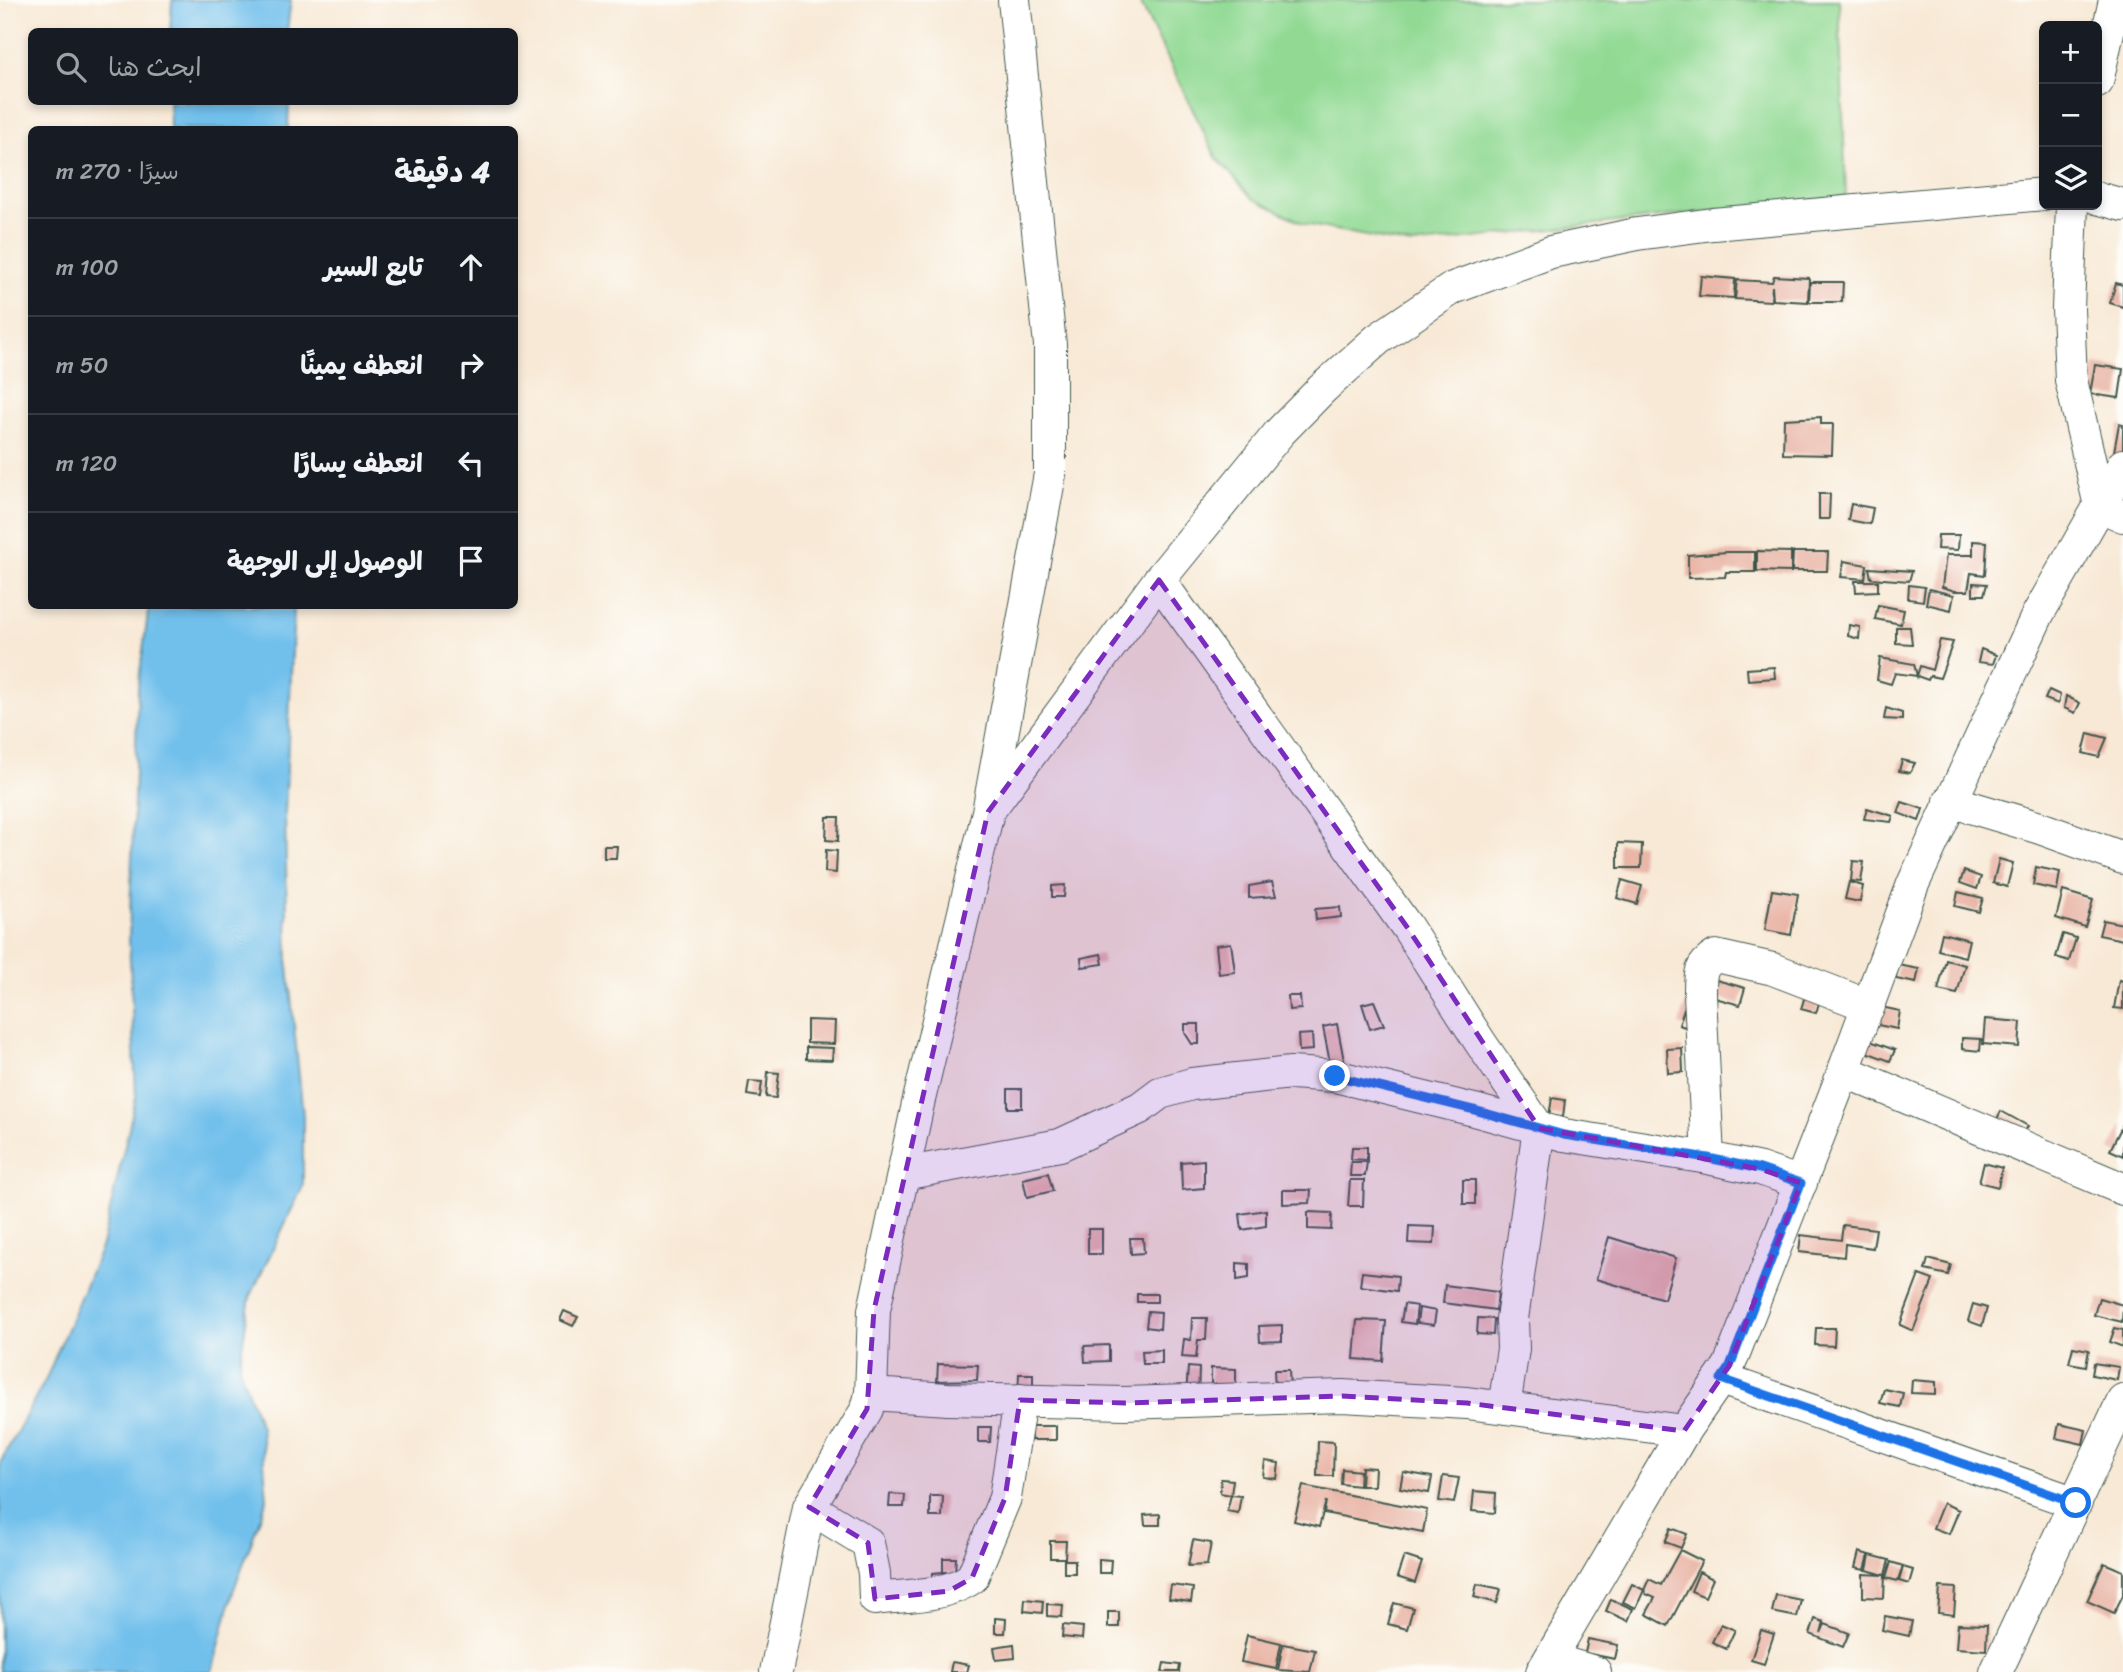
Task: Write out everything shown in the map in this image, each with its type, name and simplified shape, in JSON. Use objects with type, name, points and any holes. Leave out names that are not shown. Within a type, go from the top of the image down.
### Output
[{"type":"street","points":[[776,1672],[809,1507],[867,1409],[871,1394],[874,1310],[988,811],[1050,474],[1050,345],[1014,0]]},
{"type":"street","points":[[2102,59],[2115,0]]},
{"type":"street","points":[[988,811],[1159,580],[1280,432],[1322,389],[1378,339],[1453,288],[1551,252],[1637,234],[1713,224],[2039,194]]},
{"type":"street","points":[[2102,199],[2123,205]]},
{"type":"street","points":[[2072,210],[2068,309],[2071,380],[2111,511]]},
{"type":"street","points":[[1595,1672],[1546,1666],[1684,1431],[1730,1366],[1844,1072],[1913,884],[2038,614],[2111,511],[2123,465]]},
{"type":"street","points":[[1159,580],[1407,926],[1480,1042],[1539,1128],[1512,1319],[1513,1349],[1504,1407]]},
{"type":"street","points":[[1950,801],[2040,828],[2123,858]]},
{"type":"street","points":[[1708,1158],[1700,994],[1700,975],[1706,962],[1716,956],[1773,970],[1869,1006]]},
{"type":"street","points":[[1844,1072],[2123,1189]]},
{"type":"street","points":[[903,1174],[1060,1145],[1140,1108],[1160,1093],[1192,1084],[1292,1073],[1335,1076],[1564,1135],[1708,1158],[1760,1169],[1801,1183]]},
{"type":"street","points":[[1721,1379],[2076,1503]]},
{"type":"street","points":[[871,1394],[1125,1404],[1342,1396],[1467,1403],[1684,1431]]},
{"type":"street","points":[[1996,1672],[2123,1400]]},
{"type":"street","points":[[809,1507],[868,1543],[874,1573],[875,1599],[949,1591],[963,1584],[971,1577],[1005,1498],[1020,1401]]},
{"type":"highlighted area","points":[[1159,580],[1407,927],[1539,1128],[1760,1169],[1801,1183],[1729,1366],[1684,1431],[1467,1403],[1342,1396],[1125,1403],[1020,1400],[1005,1498],[972,1578],[949,1591],[875,1599],[868,1543],[809,1507],[867,1409],[874,1310],[988,812]]},
{"type":"green space","points":[[1139,0],[1839,0],[1846,196],[1412,245],[1305,224],[1252,198],[1216,157]]},
{"type":"water","points":[[172,0],[291,0],[287,28],[170,28]]},
{"type":"water","points":[[169,105],[289,105],[288,126],[170,126]]},
{"type":"water","points":[[149,609],[294,609],[285,813],[288,966],[303,1116],[303,1186],[250,1297],[239,1367],[261,1428],[267,1499],[233,1592],[212,1672],[0,1672],[0,1463],[46,1379],[102,1245],[136,1097],[129,939],[138,687]]},
{"type":"building","points":[[1701,276],[1735,279],[1734,298],[1699,296]]},
{"type":"building","points":[[1774,276],[1809,278],[1808,302],[1773,300],[1772,286],[1771,301],[1735,299],[1737,280],[1772,282]]},
{"type":"building","points":[[1810,282],[1843,282],[1842,302],[1809,302]]},
{"type":"building","points":[[2116,283],[2123,285],[2123,307],[2110,303]]},
{"type":"building","points":[[2095,365],[2123,369],[2119,398],[2090,394]]},
{"type":"building","points":[[1821,417],[1821,424],[1833,424],[1832,455],[1783,454],[1784,419]]},
{"type":"building","points":[[2119,424],[2123,425],[2123,459],[2113,457]]},
{"type":"building","points":[[1819,494],[1830,494],[1829,519],[1819,519]]},
{"type":"building","points":[[1851,504],[1873,508],[1870,524],[1848,520]]},
{"type":"building","points":[[1938,535],[1959,535],[1958,550],[1937,549]]},
{"type":"building","points":[[1973,541],[1987,542],[1985,575],[1971,573],[1968,591],[1942,587],[1946,555],[1973,555]]},
{"type":"building","points":[[1757,551],[1791,552],[1791,572],[1757,571]]},
{"type":"building","points":[[1755,552],[1755,572],[1726,572],[1725,577],[1688,578],[1688,555]]},
{"type":"building","points":[[1793,552],[1828,552],[1827,571],[1792,571]]},
{"type":"building","points":[[1844,561],[1867,565],[1865,579],[1841,577]]},
{"type":"building","points":[[1869,568],[1912,571],[1909,581],[1871,578]]},
{"type":"building","points":[[1855,581],[1878,581],[1878,591],[1856,592]]},
{"type":"building","points":[[1973,583],[1987,584],[1984,595],[1973,595]]},
{"type":"building","points":[[1909,585],[1925,587],[1923,601],[1908,599]]},
{"type":"building","points":[[1929,589],[1954,595],[1951,610],[1926,604]]},
{"type":"building","points":[[1878,605],[1904,610],[1901,624],[1875,619]]},
{"type":"building","points":[[1849,625],[1860,627],[1859,639],[1848,636]]},
{"type":"building","points":[[1896,627],[1910,627],[1912,644],[1896,643]]},
{"type":"building","points":[[1940,640],[1953,642],[1940,678],[1930,676],[1928,680],[1917,676],[1920,666],[1932,670]]},
{"type":"building","points":[[1981,649],[1996,655],[1993,664],[1978,662]]},
{"type":"building","points":[[1880,658],[1914,664],[1917,676],[1895,673],[1891,684],[1877,680]]},
{"type":"building","points":[[1774,667],[1775,678],[1748,680],[1747,669]]},
{"type":"building","points":[[2049,690],[2060,695],[2058,704],[2045,699]]},
{"type":"building","points":[[2066,696],[2080,703],[2075,713],[2064,708]]},
{"type":"building","points":[[1886,708],[1902,713],[1902,720],[1884,719]]},
{"type":"building","points":[[2088,733],[2107,738],[2099,757],[2083,753]]},
{"type":"building","points":[[1902,760],[1915,763],[1910,773],[1899,771]]},
{"type":"building","points":[[1902,802],[1923,809],[1919,821],[1898,813]]},
{"type":"building","points":[[1867,808],[1893,816],[1891,822],[1864,819]]},
{"type":"building","points":[[827,817],[839,817],[838,841],[826,840]]},
{"type":"building","points":[[1618,843],[1642,844],[1641,868],[1618,868]]},
{"type":"building","points":[[604,846],[617,846],[616,858],[604,858]]},
{"type":"building","points":[[826,850],[837,851],[836,873],[825,872]]},
{"type":"building","points":[[1999,859],[2013,863],[2007,887],[1993,883]]},
{"type":"building","points":[[1853,861],[1864,862],[1861,882],[1851,881]]},
{"type":"building","points":[[2036,867],[2060,872],[2057,890],[2033,885]]},
{"type":"building","points":[[1964,871],[1981,877],[1977,889],[1960,883]]},
{"type":"building","points":[[1622,880],[1642,886],[1637,904],[1617,898]]},
{"type":"building","points":[[1272,882],[1276,896],[1249,898],[1249,886]]},
{"type":"building","points":[[1849,882],[1863,886],[1860,902],[1845,899]]},
{"type":"building","points":[[1065,885],[1064,897],[1052,897],[1052,886]]},
{"type":"building","points":[[1772,890],[1798,894],[1791,935],[1765,930]]},
{"type":"building","points":[[2063,891],[2093,900],[2085,927],[2056,918]]},
{"type":"building","points":[[1958,892],[1983,898],[1979,912],[1955,906]]},
{"type":"building","points":[[1340,907],[1341,917],[1316,920],[1315,909]]},
{"type":"building","points":[[2103,920],[2123,924],[2123,940],[2099,935]]},
{"type":"building","points":[[1942,933],[1969,940],[1965,957],[1938,950]]},
{"type":"building","points":[[2063,934],[2076,938],[2069,961],[2056,957]]},
{"type":"building","points":[[1231,943],[1235,972],[1219,974],[1216,945]]},
{"type":"building","points":[[1101,954],[1103,964],[1082,967],[1081,958]]},
{"type":"building","points":[[1946,960],[1965,965],[1957,994],[1938,990]]},
{"type":"building","points":[[1898,965],[1919,969],[1916,983],[1896,979]]},
{"type":"building","points":[[1695,974],[1745,988],[1740,1005],[1701,994],[1691,1029],[1679,1025]]},
{"type":"building","points":[[2119,980],[2123,981],[2123,1009],[2114,1008]]},
{"type":"building","points":[[1807,989],[1822,993],[1816,1013],[1801,1009]]},
{"type":"building","points":[[1288,996],[1300,996],[1301,1009],[1289,1010]]},
{"type":"building","points":[[1374,1001],[1384,1025],[1370,1029],[1362,1004]]},
{"type":"building","points":[[1881,1007],[1900,1011],[1897,1029],[1878,1025]]},
{"type":"building","points":[[1985,1019],[2021,1022],[2019,1047],[1983,1044]]},
{"type":"building","points":[[807,1020],[835,1021],[834,1044],[807,1043]]},
{"type":"building","points":[[1185,1024],[1199,1024],[1199,1044],[1192,1044],[1185,1033]]},
{"type":"building","points":[[1337,1024],[1345,1066],[1331,1068],[1323,1027]]},
{"type":"building","points":[[1312,1034],[1313,1050],[1299,1051],[1298,1035]]},
{"type":"building","points":[[1962,1038],[1981,1039],[1980,1051],[1962,1049]]},
{"type":"building","points":[[1870,1041],[1895,1050],[1890,1061],[1866,1052]]},
{"type":"building","points":[[806,1047],[833,1048],[832,1060],[806,1059]]},
{"type":"building","points":[[1682,1048],[1683,1072],[1668,1073],[1667,1049]]},
{"type":"building","points":[[768,1072],[779,1073],[776,1098],[766,1097]]},
{"type":"building","points":[[749,1081],[762,1082],[760,1097],[747,1095]]},
{"type":"building","points":[[1008,1089],[1022,1089],[1022,1108],[1008,1108]]},
{"type":"building","points":[[1552,1098],[1565,1100],[1563,1117],[1549,1116]]},
{"type":"building","points":[[2001,1111],[2028,1126],[2020,1139],[1994,1125]]},
{"type":"building","points":[[2123,1124],[2123,1156],[2110,1150]]},
{"type":"building","points":[[1352,1147],[1367,1147],[1367,1160],[1351,1159]]},
{"type":"building","points":[[1204,1160],[1204,1188],[1182,1190],[1181,1162]]},
{"type":"building","points":[[1351,1162],[1367,1162],[1365,1176],[1350,1176]]},
{"type":"building","points":[[1984,1163],[2002,1168],[1998,1187],[1979,1182]]},
{"type":"building","points":[[1048,1173],[1053,1191],[1027,1197],[1023,1179]]},
{"type":"building","points":[[1350,1180],[1364,1180],[1363,1206],[1348,1206]]},
{"type":"building","points":[[1463,1180],[1475,1180],[1475,1204],[1463,1204]]},
{"type":"building","points":[[1283,1190],[1311,1190],[1310,1203],[1283,1204]]},
{"type":"building","points":[[1266,1210],[1266,1226],[1242,1230],[1240,1214]]},
{"type":"building","points":[[1308,1212],[1332,1213],[1331,1230],[1308,1229]]},
{"type":"building","points":[[1843,1225],[1876,1229],[1873,1248],[1845,1244],[1844,1257],[1799,1252],[1801,1235],[1841,1240]]},
{"type":"building","points":[[1409,1226],[1435,1227],[1434,1244],[1408,1243]]},
{"type":"building","points":[[1088,1229],[1102,1229],[1102,1254],[1088,1254]]},
{"type":"building","points":[[1609,1237],[1676,1258],[1664,1299],[1596,1279]]},
{"type":"building","points":[[1130,1238],[1143,1238],[1144,1253],[1131,1254]]},
{"type":"building","points":[[1928,1259],[1951,1265],[1948,1275],[1925,1270]]},
{"type":"building","points":[[1237,1263],[1249,1264],[1249,1278],[1237,1280]]},
{"type":"building","points":[[1362,1272],[1398,1276],[1397,1291],[1360,1286]]},
{"type":"building","points":[[1919,1275],[1933,1280],[1913,1331],[1900,1325]]},
{"type":"building","points":[[1445,1285],[1498,1292],[1496,1310],[1443,1303]]},
{"type":"building","points":[[1137,1294],[1157,1294],[1157,1302],[1137,1302]]},
{"type":"building","points":[[2099,1298],[2123,1305],[2122,1322],[2094,1315]]},
{"type":"building","points":[[1404,1304],[1417,1306],[1415,1324],[1401,1322]]},
{"type":"building","points":[[1973,1304],[1987,1308],[1982,1326],[1968,1321]]},
{"type":"building","points":[[1419,1308],[1436,1311],[1434,1325],[1417,1323]]},
{"type":"building","points":[[564,1311],[578,1317],[573,1326],[560,1320]]},
{"type":"building","points":[[1148,1311],[1161,1312],[1160,1329],[1146,1327]]},
{"type":"building","points":[[1192,1318],[1207,1318],[1206,1340],[1198,1340],[1196,1358],[1182,1357],[1184,1339],[1191,1340]]},
{"type":"building","points":[[1478,1318],[1494,1319],[1493,1335],[1477,1334]]},
{"type":"building","points":[[1357,1320],[1386,1321],[1383,1361],[1354,1359]]},
{"type":"building","points":[[1282,1325],[1282,1341],[1260,1342],[1259,1326]]},
{"type":"building","points":[[1816,1328],[1835,1328],[1834,1346],[1815,1345]]},
{"type":"building","points":[[2115,1328],[2123,1330],[2123,1347],[2110,1342]]},
{"type":"building","points":[[1109,1345],[1109,1361],[1085,1362],[1084,1346]]},
{"type":"building","points":[[2073,1347],[2089,1350],[2086,1366],[2069,1363]]},
{"type":"building","points":[[1162,1350],[1162,1364],[1143,1364],[1142,1351]]},
{"type":"building","points":[[2094,1363],[2119,1367],[2117,1380],[2092,1375]]},
{"type":"building","points":[[938,1364],[978,1365],[977,1380],[937,1381]]},
{"type":"building","points":[[1188,1367],[1199,1368],[1198,1397],[1186,1396]]},
{"type":"building","points":[[1211,1368],[1236,1369],[1236,1387],[1211,1387]]},
{"type":"building","points":[[1274,1370],[1289,1370],[1290,1387],[1275,1388]]},
{"type":"building","points":[[1019,1374],[1033,1374],[1033,1396],[1018,1396]]},
{"type":"building","points":[[1912,1380],[1936,1382],[1936,1394],[1911,1393]]},
{"type":"building","points":[[1884,1389],[1903,1393],[1900,1407],[1880,1403]]},
{"type":"building","points":[[2059,1424],[2086,1430],[2083,1444],[2056,1438]]},
{"type":"building","points":[[1031,1426],[1056,1426],[1056,1440],[1031,1440]]},
{"type":"building","points":[[978,1427],[991,1427],[990,1442],[978,1442]]},
{"type":"building","points":[[1318,1441],[1334,1442],[1333,1476],[1317,1476]]},
{"type":"building","points":[[1265,1461],[1279,1463],[1277,1479],[1263,1477]]},
{"type":"building","points":[[1362,1467],[1375,1468],[1374,1486],[1361,1486]]},
{"type":"building","points":[[1342,1469],[1360,1471],[1359,1486],[1341,1484]]},
{"type":"building","points":[[1403,1472],[1432,1477],[1429,1493],[1400,1488]]},
{"type":"building","points":[[1443,1476],[1459,1478],[1454,1503],[1439,1501]]},
{"type":"building","points":[[1221,1479],[1233,1480],[1231,1495],[1220,1493]]},
{"type":"building","points":[[1303,1486],[1427,1510],[1423,1532],[1324,1513],[1326,1501],[1319,1527],[1294,1521]]},
{"type":"building","points":[[1474,1491],[1496,1493],[1495,1513],[1472,1511]]},
{"type":"building","points":[[890,1494],[905,1495],[904,1507],[889,1507]]},
{"type":"building","points":[[1231,1495],[1241,1496],[1238,1513],[1227,1511]]},
{"type":"building","points":[[930,1496],[943,1496],[942,1517],[930,1517]]},
{"type":"building","points":[[1943,1503],[1959,1510],[1949,1534],[1933,1528]]},
{"type":"building","points":[[1160,1514],[1160,1525],[1145,1525],[1144,1515]]},
{"type":"building","points":[[1671,1528],[1687,1534],[1681,1548],[1665,1542]]},
{"type":"building","points":[[1193,1540],[1211,1543],[1207,1565],[1188,1566]]},
{"type":"building","points":[[1050,1541],[1066,1541],[1065,1558],[1050,1558]]},
{"type":"building","points":[[1680,1550],[1702,1561],[1668,1626],[1646,1614],[1655,1598],[1644,1590],[1649,1579],[1661,1585]]},
{"type":"building","points":[[1859,1552],[1869,1555],[1865,1570],[1855,1568]]},
{"type":"building","points":[[1870,1555],[1889,1560],[1884,1598],[1863,1597],[1863,1574],[1884,1575],[1867,1570]]},
{"type":"building","points":[[1404,1556],[1422,1562],[1415,1583],[1397,1577]]},
{"type":"building","points":[[943,1558],[956,1558],[955,1572],[943,1572]]},
{"type":"building","points":[[1099,1559],[1111,1560],[1110,1573],[1099,1573]]},
{"type":"building","points":[[1064,1560],[1075,1560],[1075,1573],[1064,1573]]},
{"type":"building","points":[[1891,1562],[1903,1566],[1898,1581],[1886,1578]]},
{"type":"building","points":[[2104,1563],[2123,1571],[2123,1595],[2114,1613],[2087,1601]]},
{"type":"building","points":[[1903,1567],[1913,1570],[1909,1584],[1899,1581]]},
{"type":"building","points":[[943,1572],[943,1586],[933,1586],[933,1573]]},
{"type":"building","points":[[1699,1572],[1713,1579],[1705,1597],[1691,1591]]},
{"type":"building","points":[[1477,1584],[1501,1589],[1497,1603],[1474,1597]]},
{"type":"building","points":[[1632,1584],[1644,1590],[1636,1608],[1623,1602]]},
{"type":"building","points":[[1171,1585],[1193,1588],[1191,1602],[1169,1599]]},
{"type":"building","points":[[1940,1587],[1956,1588],[1954,1615],[1938,1613]]},
{"type":"building","points":[[1776,1595],[1801,1600],[1797,1617],[1772,1612]]},
{"type":"building","points":[[1025,1599],[1043,1601],[1042,1613],[1024,1611]]},
{"type":"building","points":[[1611,1599],[1633,1609],[1628,1621],[1606,1611]]},
{"type":"building","points":[[1394,1603],[1413,1608],[1407,1629],[1388,1624]]},
{"type":"building","points":[[1047,1604],[1063,1605],[1062,1617],[1047,1616]]},
{"type":"building","points":[[1108,1612],[1119,1612],[1119,1627],[1108,1627]]},
{"type":"building","points":[[1885,1616],[1912,1621],[1909,1636],[1882,1630]]},
{"type":"building","points":[[995,1618],[1006,1619],[1005,1633],[995,1633]]},
{"type":"building","points":[[1815,1619],[1824,1622],[1821,1633],[1825,1624],[1849,1633],[1843,1647],[1810,1634]]},
{"type":"building","points":[[1721,1624],[1735,1630],[1726,1649],[1712,1642]]},
{"type":"building","points":[[1958,1624],[1987,1625],[1986,1650],[1956,1648]]},
{"type":"building","points":[[1063,1625],[1083,1627],[1082,1639],[1062,1637]]},
{"type":"building","points":[[1761,1630],[1774,1634],[1764,1664],[1751,1660]]},
{"type":"building","points":[[1247,1635],[1281,1643],[1276,1669],[1241,1662]]},
{"type":"building","points":[[1588,1639],[1618,1645],[1615,1659],[1585,1653]]},
{"type":"building","points":[[1014,1644],[1015,1658],[996,1660],[994,1647]]},
{"type":"building","points":[[1283,1644],[1315,1650],[1310,1672],[1278,1670]]},
{"type":"building","points":[[952,1662],[969,1665],[967,1672],[950,1672]]},
{"type":"building","points":[[1164,1663],[1180,1665],[1179,1672],[1162,1672]]},
{"type":"route","points":[[1335,1076],[1564,1135],[1708,1158],[1760,1169],[1801,1183],[1730,1366],[1721,1379],[2076,1503]]}]
